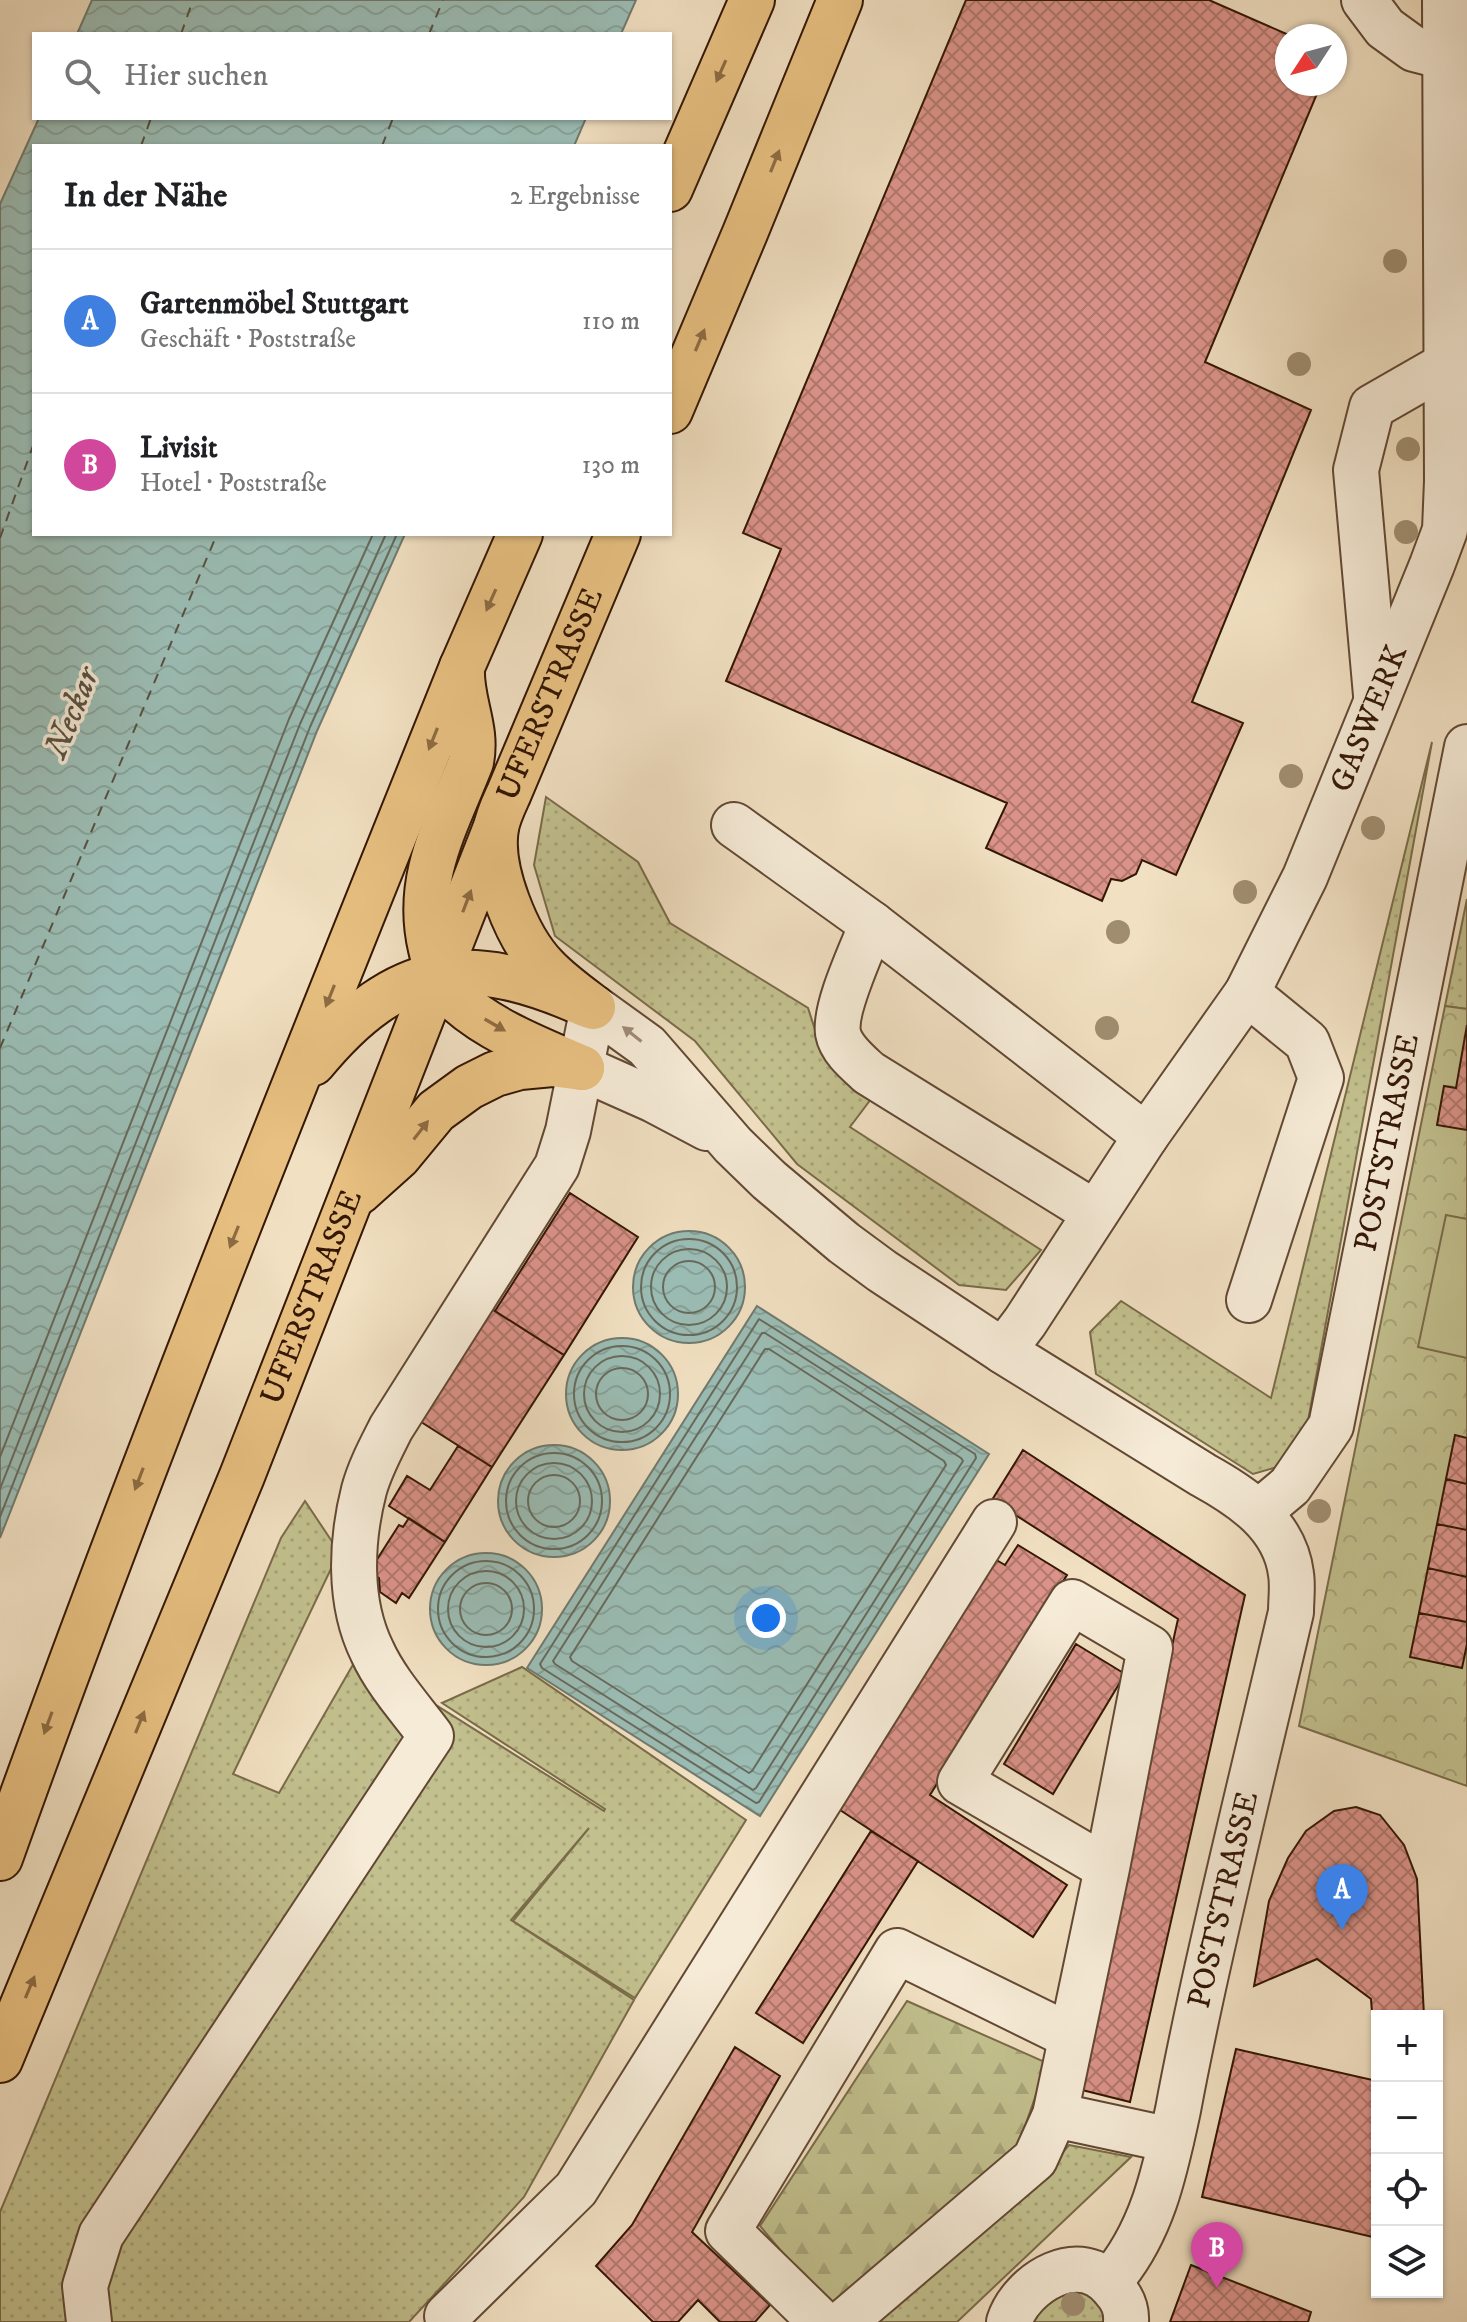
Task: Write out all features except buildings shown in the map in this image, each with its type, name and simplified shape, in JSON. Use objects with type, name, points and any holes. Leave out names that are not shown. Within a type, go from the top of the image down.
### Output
[{"type":"main road","points":[[672,184],[752,0]]},
{"type":"main road","points":[[672,406],[840,0]]},
{"type":"main road","points":[[0,1858],[154,1441],[290,1094],[462,667],[519,536]]},
{"type":"main road","name":"UFERSTRASSE","points":[[0,2060],[242,1476],[496,827],[617,536]]},
{"type":"main road","points":[[462,667],[463,693],[474,746],[471,762],[432,860],[425,896],[426,924],[433,958],[438,974],[454,995],[474,1013],[527,1043],[582,1068]]},
{"type":"main road","points":[[496,827],[498,865],[519,929],[544,966],[593,1007]]},
{"type":"main road","points":[[290,1094],[319,1055],[355,1019],[408,984],[438,974],[465,971],[490,973],[517,979],[593,1007]]},
{"type":"main road","points":[[348,1206],[398,1157],[436,1111],[469,1087],[495,1074],[520,1067],[552,1064],[582,1068]]},
{"type":"street","points":[[1364,0],[1385,28],[1414,49],[1445,57]]},
{"type":"street","name":"GASWERK","points":[[1003,1351],[1146,1136],[1247,993],[1305,877],[1445,530],[1447,364],[1456,224],[1445,57],[1445,0]]},
{"type":"street","points":[[1376,702],[1356,470],[1372,407],[1447,364]]},
{"type":"street","name":"POSTSTRASSE","points":[[1259,1512],[1290,1486],[1331,1426],[1467,747]]},
{"type":"street","points":[[734,825],[872,924],[1146,1136]]},
{"type":"street","points":[[872,924],[839,1012],[838,1035],[848,1053],[869,1073],[1095,1213]]},
{"type":"street","points":[[1247,993],[1307,1042],[1321,1078],[1249,1300]]},
{"type":"street","points":[[89,2322],[85,2286],[101,2235],[431,1736],[372,1652],[360,1620],[355,1588],[355,1552],[365,1488],[391,1428],[557,1166],[568,1131],[593,1007]]},
{"type":"street","name":"POSTSTRASSE","points":[[593,1007],[647,1046],[733,1145],[769,1180],[844,1243],[1003,1351],[1235,1492],[1259,1512],[1282,1544],[1291,1574],[1291,1612],[1201,1996],[1171,2140],[1147,2223],[1129,2258],[1109,2282]]},
{"type":"street","name":"POSTSTRASSE","points":[[582,1068],[696,1120],[733,1145]]},
{"type":"street","points":[[447,2320],[576,2189],[994,1522]]},
{"type":"street","points":[[844,2322],[1035,2159],[1055,2115],[1107,1868],[1150,1648],[1072,1602],[960,1782],[1107,1868]]},
{"type":"street","points":[[821,2322],[728,2231],[897,1951],[1070,2036]]},
{"type":"street","points":[[1055,2115],[1171,2140]]},
{"type":"street","points":[[1009,2322],[1012,2312],[1023,2298],[1047,2277],[1062,2270],[1095,2273],[1109,2282],[1127,2312],[1126,2322]]},
{"type":"green space","points":[[1432,742],[1308,1421],[1288,1464],[1253,1474],[1096,1374],[1090,1332],[1121,1301],[1271,1398]]},
{"type":"green space","points":[[546,797],[638,862],[670,923],[808,1008],[823,1054],[877,1091],[850,1127],[1041,1250],[1006,1290],[959,1285],[797,1164],[695,1041],[555,936],[534,865]]},
{"type":"green space","points":[[1467,899],[1467,1009],[1445,1006]]},
{"type":"green space","points":[[1445,1006],[1467,1009],[1467,1786],[1299,1726]]},
{"type":"green space","points":[[1446,1215],[1467,1219],[1467,1358],[1418,1347]]},
{"type":"green space","points":[[305,1501],[339,1552],[233,1774],[279,1793],[358,1656],[604,1811],[442,1703],[522,1667],[746,1820],[635,1998],[513,1921],[589,1828],[511,1920],[634,2000],[524,2197],[409,2322],[0,2322],[0,2212],[281,1538]]},
{"type":"green space","points":[[907,2001],[1047,2063],[1013,2161],[830,2309],[760,2226]]},
{"type":"green space","points":[[1069,2145],[1131,2157],[957,2322],[874,2322],[1037,2182]]},
{"type":"green space","points":[[1076,2288],[1100,2300],[1108,2322],[1030,2322],[1047,2301]]},
{"type":"water","points":[[92,0],[636,0],[622,32],[78,32]]},
{"type":"water","name":"Neckar","points":[[38,120],[585,120],[575,144],[32,144],[32,536],[404,536],[317,731],[0,1538],[0,204]]},
{"type":"water","points":[[689,1231],[710,1235],[729,1247],[741,1266],[745,1287],[741,1308],[729,1327],[710,1339],[689,1343],[668,1339],[649,1327],[637,1308],[633,1287],[637,1266],[649,1247],[668,1235]]},
{"type":"water","points":[[757,1306],[989,1454],[760,1816],[527,1668]]},
{"type":"water","points":[[622,1338],[643,1342],[662,1354],[674,1373],[678,1394],[674,1415],[662,1434],[643,1446],[622,1450],[601,1446],[582,1434],[570,1415],[566,1394],[570,1373],[582,1354],[601,1342]]},
{"type":"water","points":[[554,1445],[575,1449],[594,1461],[606,1480],[610,1501],[606,1522],[594,1541],[575,1553],[554,1557],[533,1553],[514,1541],[502,1522],[498,1501],[502,1480],[514,1461],[533,1449]]},
{"type":"water","points":[[486,1553],[507,1557],[526,1569],[538,1588],[542,1609],[538,1630],[526,1649],[507,1661],[486,1665],[465,1661],[446,1649],[434,1630],[430,1609],[434,1588],[446,1569],[465,1557]]},
{"type":"ferry route","points":[[182,32],[193,0]]},
{"type":"ferry route","points":[[430,32],[443,0]]},
{"type":"ferry route","points":[[142,144],[150,120]]},
{"type":"ferry route","points":[[383,144],[392,120]]},
{"type":"ferry route","points":[[0,538],[32,449]]},
{"type":"ferry route","points":[[0,1048],[216,536]]},
{"type":"place","name":"Gartenmöbel Stuttgart","points":[[1342,1930]]},
{"type":"place","name":"Livisit","points":[[1217,2288]]}]
